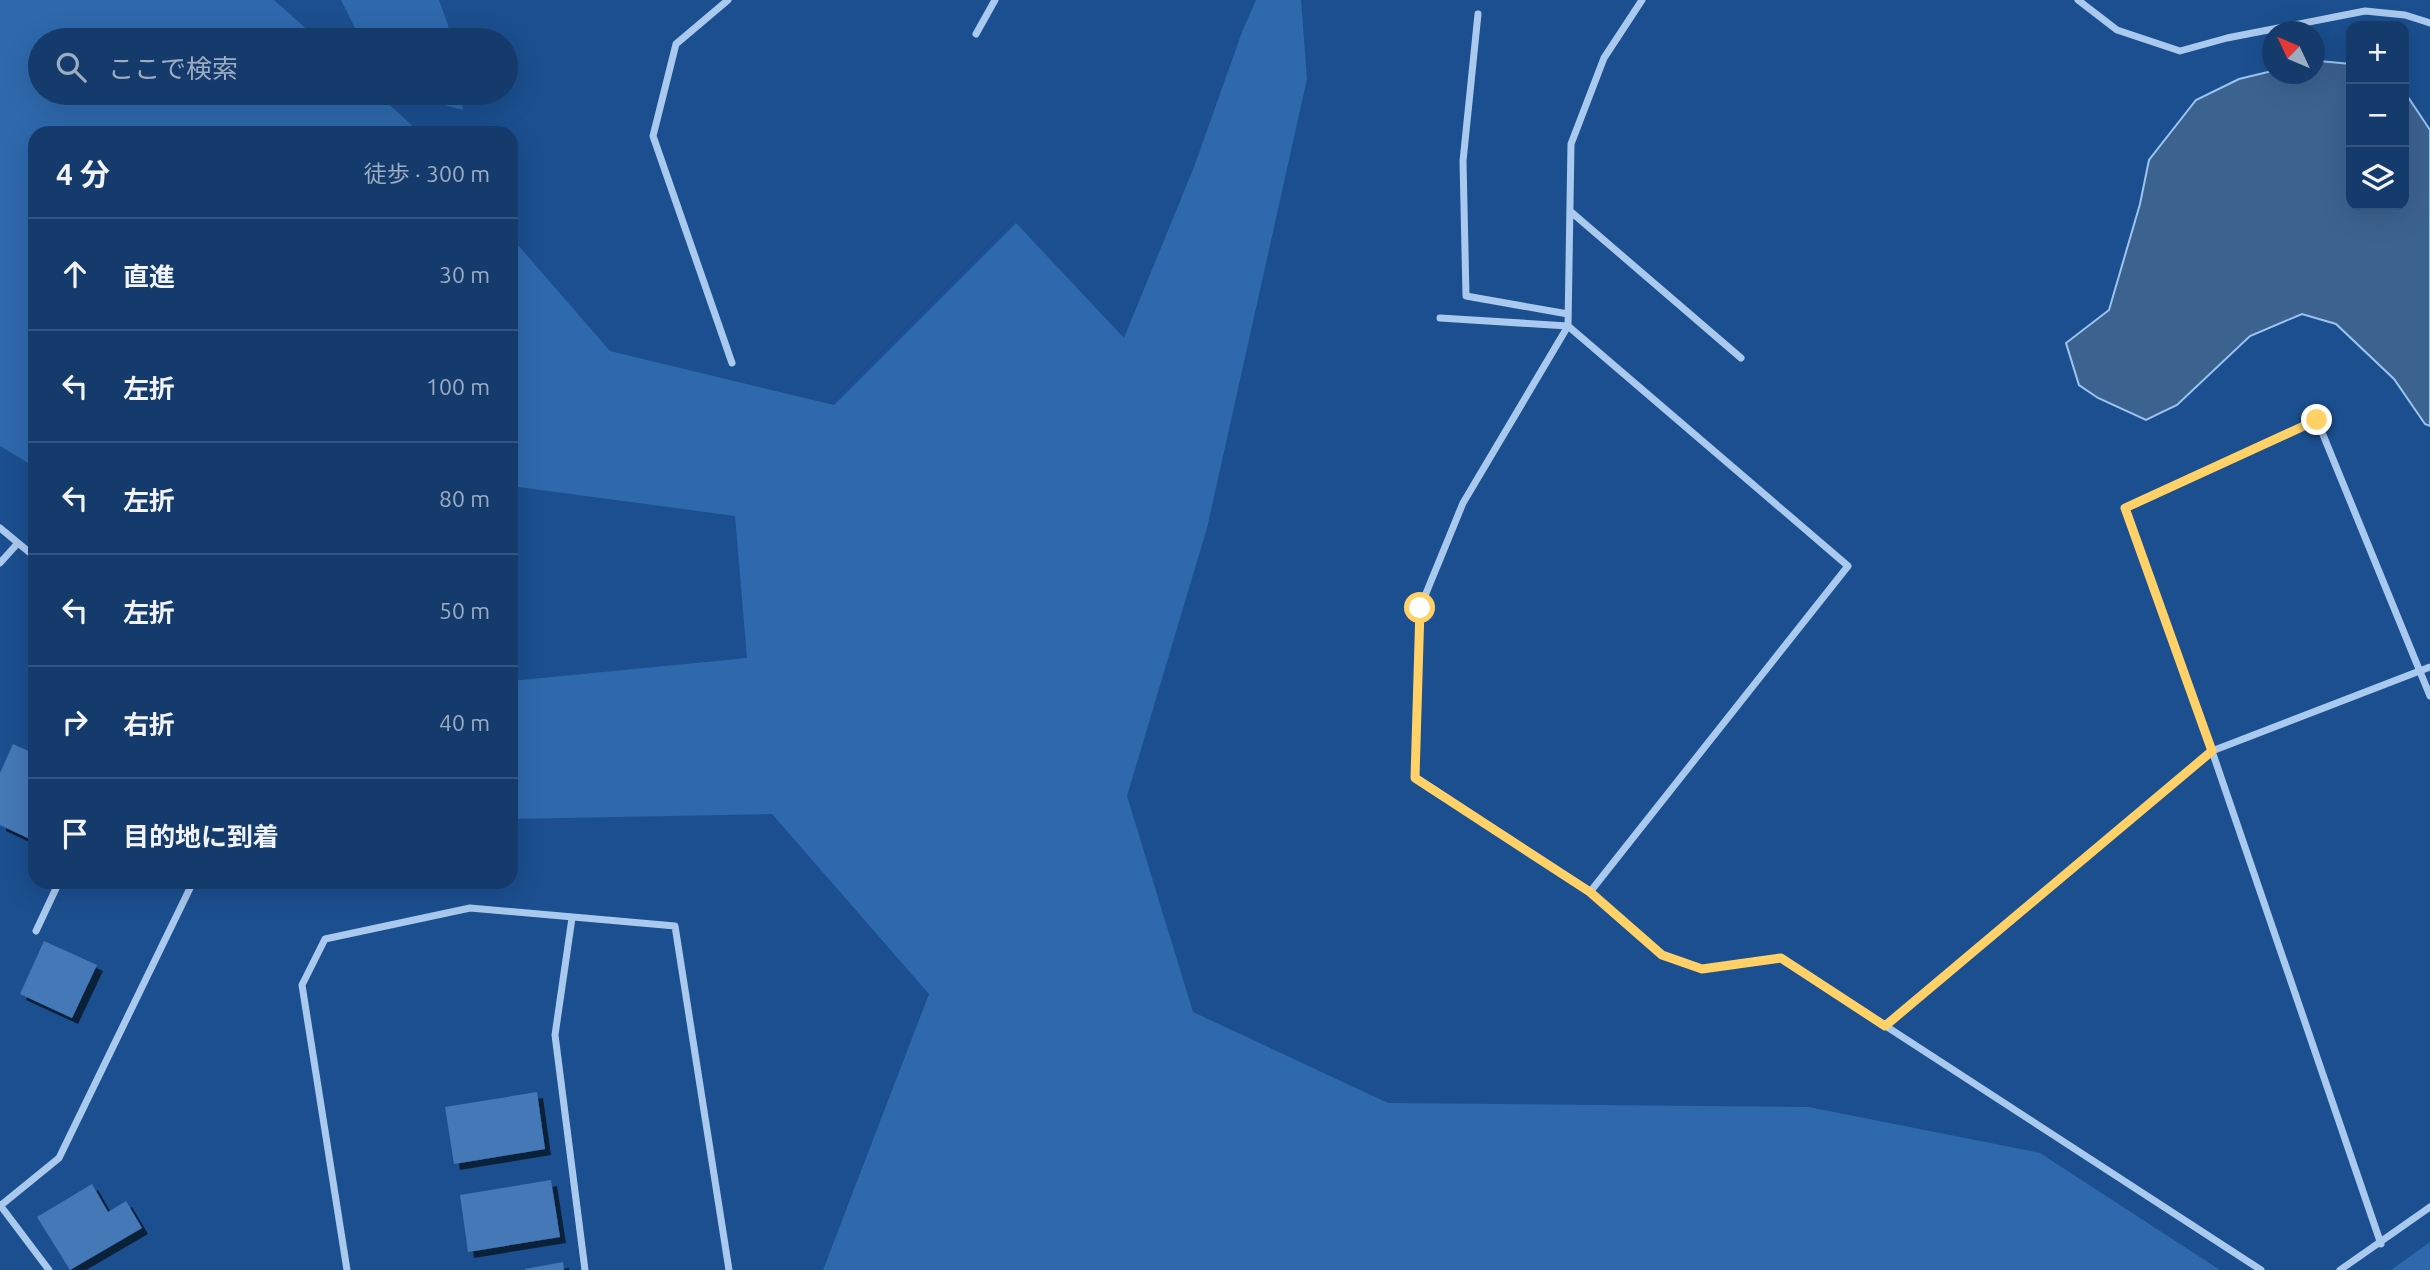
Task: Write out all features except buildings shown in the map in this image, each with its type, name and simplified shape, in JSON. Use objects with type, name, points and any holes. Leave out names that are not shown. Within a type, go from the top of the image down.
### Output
[{"type":"street","points":[[728,0],[676,44],[653,136],[732,363]]},
{"type":"street","points":[[976,34],[995,0]]},
{"type":"street","points":[[1642,0],[1604,58],[1571,145],[1569,326],[1463,503],[1420,608],[1415,778],[1590,892],[1662,955],[1702,969],[1781,958],[2261,1270]]},
{"type":"street","points":[[2078,0],[2117,30],[2180,51],[2227,38],[2365,11],[2404,15],[2430,23]]},
{"type":"street","points":[[1478,14],[1463,161],[1466,296],[1569,314]]},
{"type":"street","points":[[1570,211],[1741,358]]},
{"type":"street","points":[[1440,318],[1569,326],[1848,566],[1590,892]]},
{"type":"street","points":[[2381,1244],[2212,751],[2125,508],[2317,420],[2430,696]]},
{"type":"street","points":[[0,528],[28,551]]},
{"type":"street","points":[[0,563],[18,543]]},
{"type":"street","points":[[1885,1026],[2212,751],[2430,667]]},
{"type":"street","points":[[36,931],[56,889]]},
{"type":"street","points":[[49,1270],[0,1206],[59,1158],[190,889]]},
{"type":"street","points":[[347,1270],[302,985],[325,939],[470,908],[675,926],[729,1270]]},
{"type":"street","points":[[572,918],[555,1035],[585,1270]]},
{"type":"street","points":[[2340,1270],[2430,1208]]},
{"type":"shaded area","points":[[0,0],[274,0],[306,28],[28,28],[28,105],[390,105],[412,126],[28,126],[28,463],[0,446]]},
{"type":"shaded area","points":[[341,0],[439,0],[449,28],[355,28]]},
{"type":"shaded area","points":[[1256,0],[1301,0],[1307,79],[1207,528],[1127,796],[1193,1012],[1388,1103],[1809,1107],[2040,1153],[2220,1270],[823,1270],[929,994],[772,814],[518,819],[518,680],[747,658],[735,516],[518,487],[518,245],[610,351],[834,405],[1016,223],[1124,338],[1194,167]]},
{"type":"shaded area","points":[[2325,62],[2346,64],[2346,210],[2409,210],[2409,98],[2430,130],[2430,426],[2425,424],[2394,379],[2336,324],[2302,314],[2250,336],[2177,405],[2146,420],[2098,398],[2079,385],[2066,343],[2109,310],[2140,204],[2149,160],[2196,100],[2239,79],[2262,73],[2262,84],[2325,84]]},
{"type":"shaded area","points":[[445,105],[462,105],[463,110]]},
{"type":"shaded area","points":[[2430,1242],[2430,1270],[2391,1270]]},
{"type":"route","points":[[1420,608],[1415,778],[1590,892],[1662,955],[1702,969],[1781,958],[1885,1026],[2212,751],[2125,508],[2317,420]]}]
